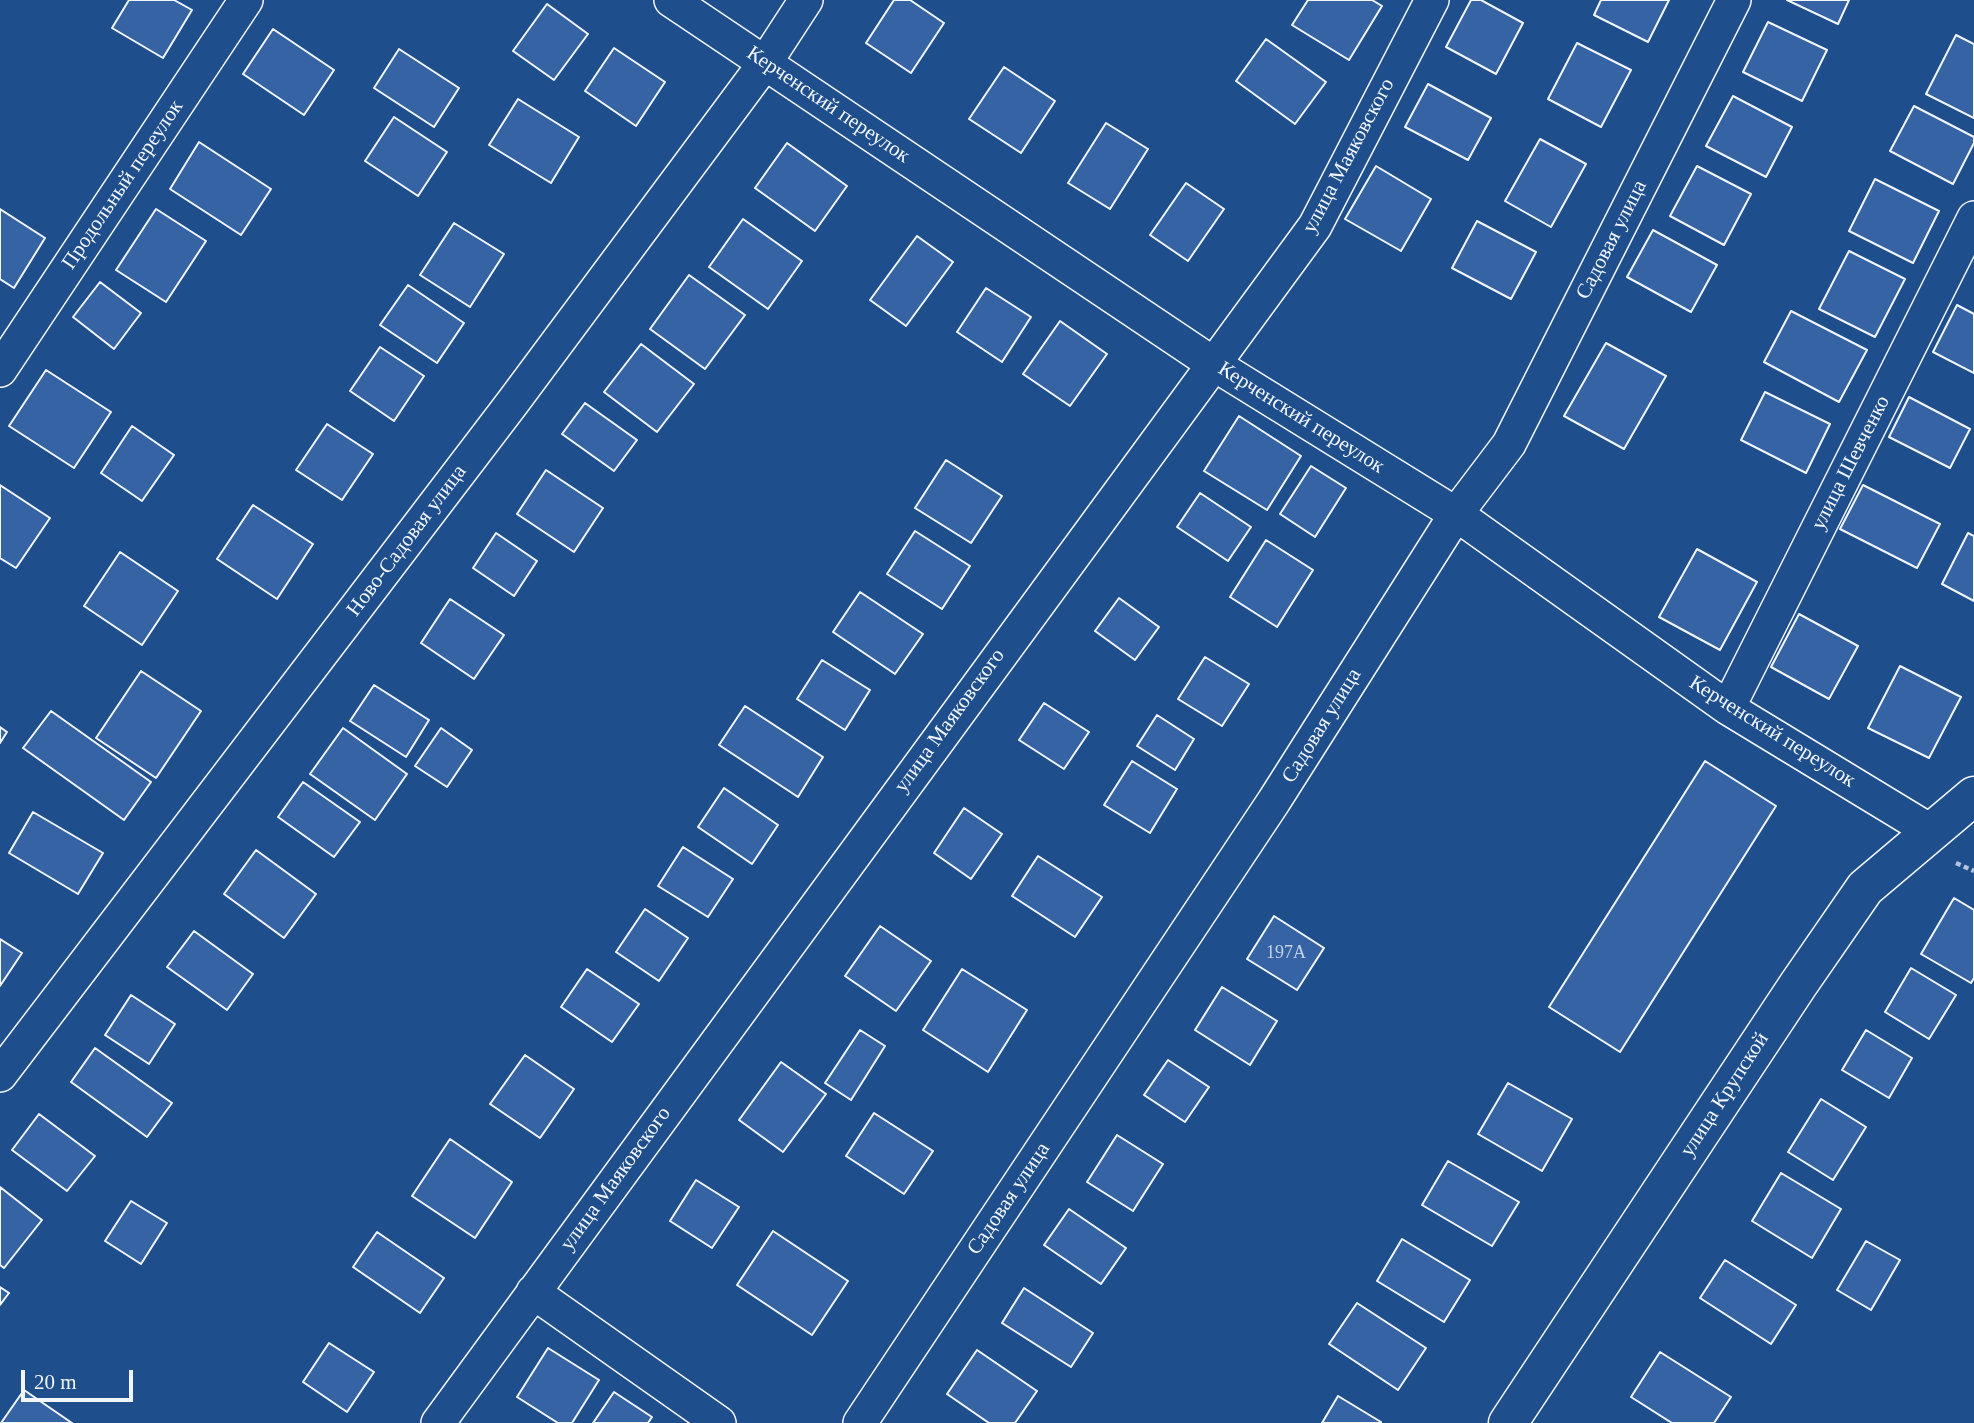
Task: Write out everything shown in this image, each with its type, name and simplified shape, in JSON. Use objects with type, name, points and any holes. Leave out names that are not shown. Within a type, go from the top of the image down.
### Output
[{"type":"main road","name":"улица Крупской","points":[[1508,1423],[1865,888],[1972,802]]},
{"type":"street","name":"Продольный переулок","points":[[0,370],[246,0]]},
{"type":"street","name":"Керченский переулок","points":[[671,0],[1212,363],[1456,514],[1728,708],[1932,832]]},
{"type":"street","name":"Ново-Садовая улица","points":[[0,1075],[513,402],[765,63],[806,0]]},
{"type":"street","name":"улица Маяковского","points":[[438,1423],[1212,363],[1315,226],[1432,0]]},
{"type":"street","name":"Садовая улица","points":[[860,1423],[1274,801],[1456,514],[1508,444],[1734,0]]},
{"type":"street","name":"улица Шевченко","points":[[1728,708],[1974,218]]},
{"type":"street","points":[[533,1292],[719,1423]]},
{"type":"building","points":[[129,0],[174,0],[192,10],[163,58],[112,28]]},
{"type":"building","points":[[894,0],[910,0],[944,23],[911,73],[866,43]]},
{"type":"building","points":[[1308,0],[1372,0],[1382,6],[1349,60],[1292,25]]},
{"type":"building","points":[[1471,0],[1481,0],[1523,23],[1496,74],[1446,47]]},
{"type":"building","points":[[1601,0],[1669,0],[1648,42],[1594,15]]},
{"type":"building","points":[[1787,0],[1849,0],[1838,24]]},
{"type":"building","points":[[547,4],[588,34],[554,80],[513,51]]},
{"type":"building","points":[[1768,22],[1827,50],[1802,101],[1743,72]]},
{"type":"building","points":[[273,29],[334,70],[304,115],[243,74]]},
{"type":"building","points":[[1956,35],[1974,44],[1974,118],[1926,94]]},
{"type":"building","points":[[1266,39],[1326,82],[1295,124],[1236,81]]},
{"type":"building","points":[[1577,43],[1631,70],[1601,127],[1548,99]]},
{"type":"building","points":[[614,48],[665,82],[636,126],[585,91]]},
{"type":"building","points":[[399,49],[459,88],[434,127],[374,88]]},
{"type":"building","points":[[1004,67],[1055,101],[1021,153],[969,119]]},
{"type":"building","points":[[1428,84],[1491,118],[1468,160],[1405,127]]},
{"type":"building","points":[[1733,96],[1792,127],[1766,177],[1706,146]]},
{"type":"building","points":[[518,99],[579,137],[551,183],[489,145]]},
{"type":"building","points":[[1914,106],[1974,137],[1974,143],[1953,184],[1890,151]]},
{"type":"building","points":[[394,117],[447,152],[418,196],[365,161]]},
{"type":"building","points":[[1106,123],[1148,149],[1110,209],[1068,183]]},
{"type":"building","points":[[1540,139],[1586,164],[1551,227],[1505,201]]},
{"type":"building","points":[[199,142],[271,189],[241,235],[170,189]]},
{"type":"building","points":[[787,143],[847,186],[815,231],[755,188]]},
{"type":"building","points":[[1376,166],[1431,199],[1401,251],[1345,219]]},
{"type":"building","points":[[1697,166],[1751,194],[1724,245],[1670,216]]},
{"type":"building","points":[[1875,179],[1939,211],[1913,263],[1849,231]]},
{"type":"building","points":[[1186,183],[1224,209],[1188,261],[1150,235]]},
{"type":"building","points":[[0,209],[45,238],[14,288],[0,279]]},
{"type":"building","points":[[156,209],[206,241],[166,302],[116,270]]},
{"type":"building","points":[[743,219],[802,261],[768,309],[709,267]]},
{"type":"building","points":[[1477,221],[1536,252],[1511,299],[1452,268]]},
{"type":"building","points":[[454,223],[504,254],[470,307],[420,275]]},
{"type":"building","points":[[1653,230],[1717,265],[1691,312],[1627,277]]},
{"type":"building","points":[[917,236],[953,262],[906,326],[870,300]]},
{"type":"building","points":[[1849,251],[1905,279],[1875,337],[1819,309]]},
{"type":"building","points":[[689,275],[745,315],[705,369],[650,329]]},
{"type":"building","points":[[100,282],[141,313],[114,349],[73,317]]},
{"type":"building","points":[[408,285],[464,323],[437,363],[380,325]]},
{"type":"building","points":[[986,288],[1031,317],[1002,362],[957,332]]},
{"type":"building","points":[[1957,305],[1974,314],[1974,373],[1933,352]]},
{"type":"building","points":[[1791,311],[1867,350],[1839,402],[1764,362]]},
{"type":"building","points":[[1060,321],[1107,354],[1070,406],[1023,374]]},
{"type":"building","points":[[1606,343],[1666,376],[1624,449],[1564,416]]},
{"type":"building","points":[[641,344],[694,384],[657,432],[604,392]]},
{"type":"building","points":[[380,347],[424,376],[394,421],[350,391]]},
{"type":"building","points":[[46,370],[111,412],[74,468],[9,426]]},
{"type":"building","points":[[1765,392],[1830,424],[1806,473],[1741,440]]},
{"type":"building","points":[[1909,397],[1970,429],[1950,468],[1889,437]]},
{"type":"building","points":[[585,403],[637,440],[614,471],[562,434]]},
{"type":"building","points":[[1239,416],[1301,456],[1267,510],[1204,471]]},
{"type":"building","points":[[327,424],[373,454],[342,500],[296,470]]},
{"type":"building","points":[[132,426],[174,455],[142,501],[101,473]]},
{"type":"building","points":[[946,460],[1002,496],[971,543],[915,508]]},
{"type":"building","points":[[1311,466],[1346,488],[1315,537],[1280,514]]},
{"type":"building","points":[[546,470],[603,508],[574,552],[517,514]]},
{"type":"building","points":[[0,485],[50,518],[16,568],[0,558]]},
{"type":"building","points":[[1863,485],[1940,524],[1917,568],[1840,529]]},
{"type":"building","points":[[1200,493],[1251,527],[1228,561],[1177,527]]},
{"type":"building","points":[[253,505],[313,544],[277,599],[217,559]]},
{"type":"building","points":[[915,531],[970,566],[942,609],[887,574]]},
{"type":"building","points":[[496,533],[537,561],[514,596],[473,568]]},
{"type":"building","points":[[1968,533],[1974,536],[1974,601],[1942,584]]},
{"type":"building","points":[[1266,540],[1313,570],[1277,627],[1230,597]]},
{"type":"building","points":[[1697,549],[1757,582],[1720,650],[1659,617]]},
{"type":"building","points":[[120,552],[178,591],[142,645],[84,606]]},
{"type":"building","points":[[860,592],[923,634],[895,674],[833,632]]},
{"type":"building","points":[[1119,598],[1159,627],[1135,660],[1095,631]]},
{"type":"building","points":[[450,599],[504,635],[474,679],[421,643]]},
{"type":"building","points":[[1799,614],[1858,646],[1829,699],[1771,667]]},
{"type":"building","points":[[1205,657],[1249,684],[1222,726],[1178,699]]},
{"type":"building","points":[[822,660],[870,690],[845,730],[797,699]]},
{"type":"building","points":[[1900,666],[1961,697],[1929,758],[1868,728]]},
{"type":"building","points":[[141,671],[201,711],[156,778],[96,738]]},
{"type":"building","points":[[374,685],[429,720],[406,757],[350,721]]},
{"type":"building","points":[[1044,703],[1089,732],[1064,769],[1019,740]]},
{"type":"building","points":[[745,706],[823,757],[798,797],[719,745]]},
{"type":"building","points":[[51,711],[151,782],[124,820],[23,748]]},
{"type":"building","points":[[1157,715],[1194,739],[1175,770],[1137,746]]},
{"type":"building","points":[[0,727],[7,732],[0,743]]},
{"type":"building","points":[[343,728],[407,774],[375,820],[310,774]]},
{"type":"building","points":[[441,728],[472,750],[447,787],[415,766]]},
{"type":"building","points":[[1132,761],[1177,789],[1150,833],[1104,805]]},
{"type":"building","points":[[1705,761],[1776,806],[1620,1052],[1549,1007]]},
{"type":"building","points":[[303,782],[360,822],[334,857],[278,817]]},
{"type":"building","points":[[724,788],[778,825],[752,864],[698,827]]},
{"type":"building","points":[[964,808],[1002,834],[971,879],[934,853]]},
{"type":"building","points":[[33,812],[103,853],[78,894],[9,853]]},
{"type":"building","points":[[683,847],[733,879],[708,917],[658,886]]},
{"type":"building","points":[[256,850],[316,894],[284,938],[224,894]]},
{"type":"building","points":[[1038,856],[1102,897],[1075,937],[1012,896]]},
{"type":"building","points":[[1954,898],[1974,910],[1974,978],[1971,983],[1921,954]]},
{"type":"building","points":[[645,909],[688,938],[659,981],[616,952]]},
{"type":"building","points":[[1274,916],[1324,948],[1297,990],[1247,959]]},
{"type":"building","points":[[880,926],[931,961],[896,1011],[845,976]]},
{"type":"building","points":[[194,931],[253,974],[227,1010],[167,967]]},
{"type":"building","points":[[0,939],[22,953],[0,986]]},
{"type":"building","points":[[1911,968],[1956,995],[1929,1039],[1885,1012]]},
{"type":"building","points":[[587,969],[639,1004],[612,1042],[561,1007]]},
{"type":"building","points":[[962,969],[1027,1010],[988,1072],[923,1030]]},
{"type":"building","points":[[1222,987],[1277,1021],[1250,1065],[1195,1030]]},
{"type":"building","points":[[131,995],[175,1024],[149,1064],[105,1035]]},
{"type":"building","points":[[860,1030],[885,1046],[851,1100],[825,1083]]},
{"type":"building","points":[[1866,1030],[1912,1058],[1889,1098],[1842,1070]]},
{"type":"building","points":[[95,1048],[172,1103],[147,1137],[71,1082]]},
{"type":"building","points":[[525,1055],[574,1089],[540,1138],[490,1104]]},
{"type":"building","points":[[1168,1060],[1209,1087],[1185,1122],[1144,1095]]},
{"type":"building","points":[[781,1062],[826,1094],[783,1152],[739,1120]]},
{"type":"building","points":[[1508,1083],[1572,1119],[1542,1171],[1478,1134]]},
{"type":"building","points":[[1821,1099],[1866,1127],[1833,1180],[1788,1152]]},
{"type":"building","points":[[874,1113],[933,1151],[904,1194],[846,1156]]},
{"type":"building","points":[[39,1114],[95,1156],[67,1191],[12,1150]]},
{"type":"building","points":[[1117,1135],[1163,1164],[1133,1211],[1087,1182]]},
{"type":"building","points":[[450,1139],[512,1182],[475,1238],[412,1196]]},
{"type":"building","points":[[1448,1161],[1519,1202],[1492,1246],[1422,1205]]},
{"type":"building","points":[[1781,1173],[1841,1209],[1812,1258],[1752,1221]]},
{"type":"building","points":[[696,1180],[739,1207],[712,1248],[670,1221]]},
{"type":"building","points":[[0,1187],[42,1220],[4,1268],[0,1265]]},
{"type":"building","points":[[131,1201],[167,1223],[141,1264],[105,1241]]},
{"type":"building","points":[[1069,1209],[1126,1248],[1101,1284],[1044,1245]]},
{"type":"building","points":[[773,1231],[848,1281],[812,1335],[737,1285]]},
{"type":"building","points":[[377,1232],[444,1278],[420,1313],[353,1267]]},
{"type":"building","points":[[1402,1239],[1470,1280],[1444,1322],[1377,1281]]},
{"type":"building","points":[[1866,1241],[1900,1260],[1871,1310],[1837,1290]]},
{"type":"building","points":[[1725,1260],[1796,1305],[1771,1344],[1700,1298]]},
{"type":"building","points":[[0,1287],[9,1293],[0,1305]]},
{"type":"building","points":[[1024,1288],[1093,1333],[1071,1367],[1002,1323]]},
{"type":"building","points":[[1357,1303],[1426,1348],[1398,1390],[1329,1344]]},
{"type":"building","points":[[329,1343],[374,1372],[347,1412],[303,1382]]},
{"type":"building","points":[[548,1348],[599,1380],[572,1423],[558,1423],[517,1397]]},
{"type":"building","points":[[977,1350],[1037,1391],[1015,1423],[989,1423],[947,1394]]},
{"type":"building","points":[[1660,1352],[1731,1397],[1714,1423],[1672,1423],[1631,1397]]},
{"type":"building","points":[[24,1390],[72,1423],[1,1423]]},
{"type":"building","points":[[614,1392],[652,1417],[648,1423],[593,1423]]},
{"type":"building","points":[[1338,1396],[1381,1422],[1381,1423],[1322,1423]]}]
